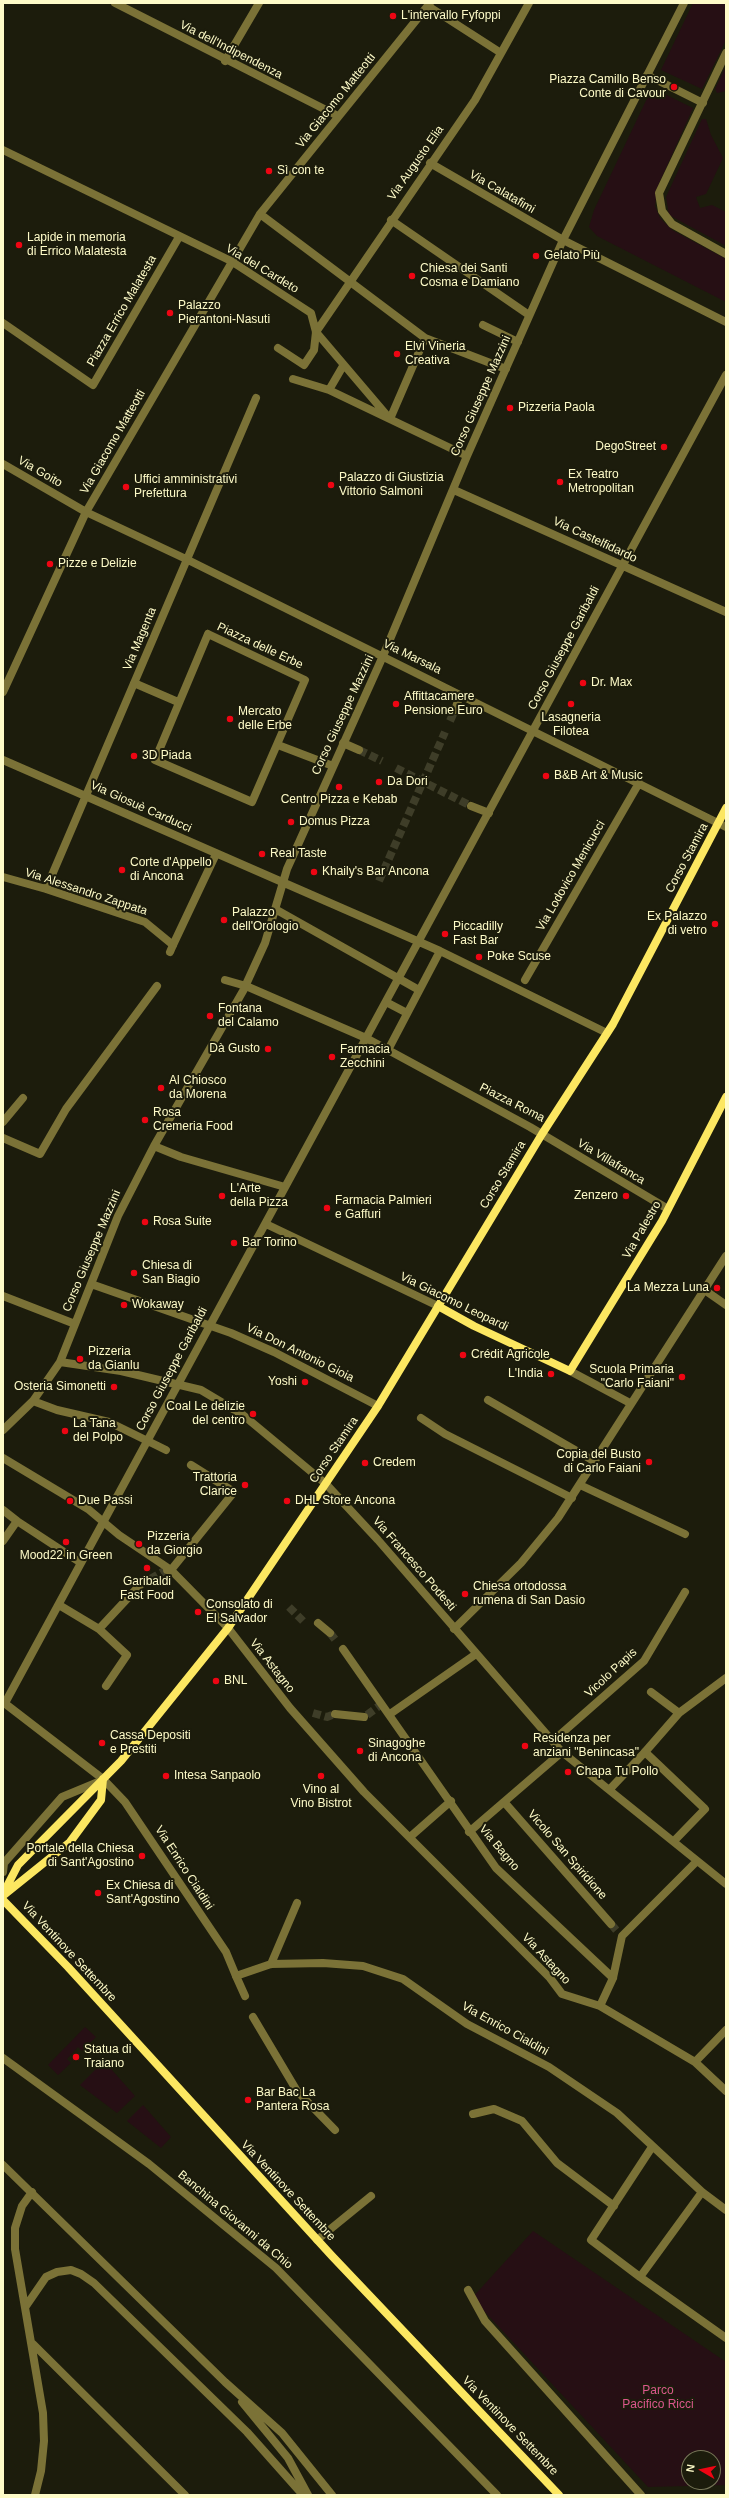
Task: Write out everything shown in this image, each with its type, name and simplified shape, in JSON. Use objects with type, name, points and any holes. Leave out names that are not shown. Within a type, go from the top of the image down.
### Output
[{"type":"street","name":"Via dell'Indipendenza","points":[[115,3],[225,61],[338,116]]},
{"type":"street","points":[[225,61],[259,3]]},
{"type":"street","name":"Via Augusto Elia","points":[[316,332],[430,163],[475,100],[529,3]]},
{"type":"street","points":[[684,3],[563,240],[726,322]]},
{"type":"street","points":[[429,5],[501,53]]},
{"type":"street","name":"Via Giacomo Matteotti","points":[[3,692],[86,512],[260,214],[429,5]]},
{"type":"street","points":[[726,53],[659,193],[662,211],[672,224],[726,254]]},
{"type":"street","points":[[647,75],[703,102]]},
{"type":"street","name":"Via del Cardeto","points":[[3,150],[179,238],[231,262],[311,313],[316,332],[343,366],[390,419],[467,456]]},
{"type":"street","name":"Via Calatafimi","points":[[430,163],[563,240]]},
{"type":"street","points":[[260,214],[350,280],[425,338],[506,369]]},
{"type":"street","points":[[391,220],[529,315]]},
{"type":"street","name":"Piazza Errico Malatesta","points":[[3,323],[92,385],[179,238]]},
{"type":"street","name":"Corso Giuseppe Mazzini","points":[[284,881],[287,869],[332,766],[383,656],[467,456],[563,240]]},
{"type":"street","points":[[483,325],[518,342]]},
{"type":"street","points":[[278,348],[304,365],[314,350],[316,332]]},
{"type":"street","points":[[293,379],[329,390],[390,419],[425,338]]},
{"type":"street","points":[[329,390],[343,366]]},
{"type":"street","name":"Corso Giuseppe Garibaldi","points":[[419,941],[621,565],[726,375]]},
{"type":"street","name":"Via Magenta","points":[[46,889],[256,398]]},
{"type":"street","name":"Via Goito","points":[[3,464],[86,512]]},
{"type":"street","name":"Via Castelfidardo","points":[[454,490],[726,612]]},
{"type":"street","name":"Via Marsala","points":[[86,512],[186,559],[722,825]]},
{"type":"street","name":"Piazza delle Erbe","points":[[208,634],[305,680],[252,802],[155,760],[178,702],[208,634]]},
{"type":"street","points":[[134,683],[178,702]]},
{"type":"street","points":[[455,710],[460,695]]},
{"type":"street","points":[[343,742],[359,750]]},
{"type":"street","points":[[278,744],[332,766]]},
{"type":"street","name":"Via Giosuè Carducci","points":[[3,760],[216,854],[284,881]]},
{"type":"street","name":"Via Lodovico Menicucci","points":[[525,980],[639,783]]},
{"type":"street","points":[[471,806],[489,813]]},
{"type":"street","name":"Corso Stamira","points":[[613,1024],[722,825],[726,808]]},
{"type":"street","name":"Via Alessandro Zappata","points":[[3,878],[46,889],[145,922],[172,949],[216,854]]},
{"type":"street","points":[[244,988],[265,943],[284,881],[440,950],[607,1033]]},
{"type":"street","points":[[275,909],[419,990]]},
{"type":"street","points":[[366,1038],[419,941]]},
{"type":"street","points":[[388,1050],[440,950]]},
{"type":"street","name":"Piazza Roma","points":[[225,980],[366,1038],[542,1134],[613,1024]]},
{"type":"street","points":[[3,1138],[40,1154],[66,1109],[157,986]]},
{"type":"street","name":"Corso Giuseppe Mazzini","points":[[3,1430],[33,1401],[60,1362],[118,1216],[154,1146],[244,988]]},
{"type":"street","points":[[386,1002],[408,1013]]},
{"type":"street","name":"Corso Giuseppe Garibaldi","points":[[4,1703],[59,1605],[209,1325],[266,1224],[366,1038]]},
{"type":"street","name":"Via Palestro","points":[[570,1371],[668,1209],[723,1112],[726,1097]]},
{"type":"street","points":[[3,1122],[23,1098]]},
{"type":"street","name":"Corso Stamira","points":[[3,1895],[18,1865],[121,1761],[228,1628],[378,1406],[542,1134]]},
{"type":"street","name":"Via Villafranca","points":[[542,1134],[668,1209]]},
{"type":"street","points":[[154,1146],[181,1157],[285,1187]]},
{"type":"street","name":"Via Giacomo Leopardi","points":[[266,1224],[438,1306],[474,1326],[570,1371],[630,1403]]},
{"type":"street","points":[[454,1629],[521,1563],[572,1498],[630,1403],[706,1291],[726,1256]]},
{"type":"street","name":"Via Don Antonio Gioia","points":[[91,1284],[209,1325],[274,1352],[378,1406]]},
{"type":"street","points":[[706,1291],[726,1305]]},
{"type":"street","points":[[5,1299],[75,1324]]},
{"type":"street","name":"Via Francesco Podesti","points":[[60,1362],[121,1371],[201,1390],[243,1415],[326,1484],[378,1540],[454,1629],[554,1740],[562,1752],[610,1789],[726,1884]]},
{"type":"street","points":[[488,1400],[594,1461]]},
{"type":"street","points":[[33,1401],[57,1410],[109,1422],[166,1450]]},
{"type":"street","points":[[421,1418],[445,1434],[572,1498]]},
{"type":"street","name":"Via Astagno","points":[[3,1458],[88,1509],[168,1570],[228,1628],[290,1708],[364,1792],[410,1836],[550,1978],[562,1994],[600,2006],[695,2062],[726,2091]]},
{"type":"street","points":[[168,1570],[234,1492],[191,1465]]},
{"type":"street","points":[[580,1485],[685,1534]]},
{"type":"street","points":[[3,1510],[17,1521],[81,1563]]},
{"type":"street","points":[[3,1541],[17,1521]]},
{"type":"street","points":[[99,1629],[140,1585]]},
{"type":"street","name":"Vicolo Papis","points":[[554,1740],[644,1661],[685,1592]]},
{"type":"street","points":[[59,1605],[99,1629],[127,1655],[106,1686]]},
{"type":"street","points":[[318,1623],[330,1633]]},
{"type":"street","name":"Via Bagno","points":[[342,1649],[380,1704],[390,1714],[452,1801],[469,1832],[496,1868],[613,1978]]},
{"type":"street","points":[[390,1714],[476,1654]]},
{"type":"street","points":[[610,1789],[679,1713],[726,1678]]},
{"type":"street","points":[[651,1692],[679,1713]]},
{"type":"street","name":"Via Enrico Cialdini","points":[[4,1703],[103,1779],[132,1811],[157,1846],[226,1952],[245,1996]]},
{"type":"street","points":[[335,1714],[364,1717]]},
{"type":"street","points":[[469,1832],[505,1803],[562,1752]]},
{"type":"street","points":[[645,1752],[705,1809],[674,1841]]},
{"type":"street","points":[[3,1872],[4,1863],[62,1797],[103,1779],[101,1800],[70,1842],[3,1895]]},
{"type":"street","points":[[410,1836],[452,1801]]},
{"type":"street","name":"Vicolo San Spiridione","points":[[505,1803],[617,1930]]},
{"type":"street","points":[[600,2006],[613,1978],[617,1930],[697,1861]]},
{"type":"street","name":"Via Ventinove Settembre","points":[[3,1900],[68,1967],[317,2240],[558,2495]]},
{"type":"street","points":[[271,1964],[296,1903]]},
{"type":"street","name":"Via Enrico Cialdini","points":[[236,1976],[271,1964],[323,1963],[363,1966],[403,1979],[466,2024],[549,2067],[617,2113],[652,2148],[702,2192],[726,2210]]},
{"type":"street","points":[[253,2017],[297,2091],[335,2130]]},
{"type":"street","points":[[695,2062],[726,2030]]},
{"type":"street","name":"Banchina Giovanni da Chio","points":[[3,2058],[149,2164],[276,2268],[497,2495]]},
{"type":"street","points":[[473,2114],[494,2109],[522,2121],[557,2163],[614,2206]]},
{"type":"street","points":[[652,2148],[591,2240],[726,2338]]},
{"type":"street","points":[[3,2165],[225,2382],[282,2433],[332,2495]]},
{"type":"street","points":[[32,2192],[22,2206],[15,2228],[15,2249],[33,2344],[43,2413],[44,2441],[41,2471],[35,2495]]},
{"type":"street","points":[[640,2277],[702,2192]]},
{"type":"street","points":[[317,2240],[371,2196]]},
{"type":"street","points":[[26,2306],[46,2277],[57,2272],[70,2270],[81,2274],[94,2283],[247,2432],[303,2495]]},
{"type":"street","points":[[468,2290],[485,2321],[641,2495]]},
{"type":"street","points":[[33,2344],[184,2495]]},
{"type":"street","points":[[225,2382],[288,2458],[308,2495]]},
{"type":"green space","points":[[693,3],[726,3],[726,40],[702,89],[661,70]]},
{"type":"green space","points":[[726,66],[726,91],[717,93],[715,89]]},
{"type":"green space","points":[[652,88],[693,108],[657,188],[655,206],[660,218],[672,230],[726,259],[726,302],[597,236],[589,227],[594,210]]},
{"type":"green space","points":[[702,119],[706,119],[711,135],[723,158],[706,194],[696,197],[700,208],[712,205],[726,212],[726,246],[669,215],[666,197]]},
{"type":"green space","points":[[85,2027],[96,2037],[82,2051],[78,2047],[67,2059],[71,2063],[58,2075],[48,2065]]},
{"type":"green space","points":[[104,2061],[135,2096],[117,2113],[80,2085]]},
{"type":"green space","points":[[143,2105],[171,2137],[161,2148],[127,2121]]},
{"type":"green space","name":"Parco Pacifico Ricci","points":[[533,2231],[726,2362],[726,2485],[721,2485],[721,2450],[681,2450],[681,2486],[648,2487],[472,2298]]},
{"type":"tunnel","points":[[450,721],[455,710]]},
{"type":"tunnel","points":[[379,881],[445,732]]},
{"type":"tunnel","points":[[359,750],[382,761]]},
{"type":"tunnel","points":[[396,768],[471,806]]},
{"type":"tunnel","points":[[140,1585],[164,1571]]},
{"type":"tunnel","points":[[289,1607],[303,1621]]},
{"type":"tunnel","points":[[330,1633],[337,1642]]},
{"type":"tunnel","points":[[367,1715],[379,1706]]},
{"type":"tunnel","points":[[313,1713],[327,1717],[335,1714]]},
{"type":"tunnel","points":[[611,1924],[617,1931]]},
{"type":"place","name":"L'intervallo Fyfoppi","points":[[393,16]]},
{"type":"place","name":"Piazza Camillo Benso Conte di Cavour","points":[[674,87]]},
{"type":"place","name":"Sì con te","points":[[269,171]]},
{"type":"place","name":"Lapide in memoria di Errico Malatesta","points":[[19,245]]},
{"type":"place","name":"Gelato Più","points":[[536,256]]},
{"type":"place","name":"Chiesa dei Santi Cosma e Damiano","points":[[412,276]]},
{"type":"place","name":"Palazzo Pierantoni-Nasuti","points":[[170,313]]},
{"type":"place","name":"Elvì Vineria Creativa","points":[[397,354]]},
{"type":"place","name":"Pizzeria Paola","points":[[510,408]]},
{"type":"place","name":"DegoStreet","points":[[664,447]]},
{"type":"place","name":"Ex Teatro Metropolitan","points":[[560,482]]},
{"type":"place","name":"Palazzo di Giustizia Vittorio Salmoni","points":[[331,485]]},
{"type":"place","name":"Uffici amministrativi Prefettura","points":[[126,487]]},
{"type":"place","name":"Pizze e Delizie","points":[[50,564]]},
{"type":"place","name":"Dr. Max","points":[[583,683]]},
{"type":"place","name":"Affittacamere Pensione Euro","points":[[396,704]]},
{"type":"place","name":"Lasagneria Filotea","points":[[571,704]]},
{"type":"place","name":"Mercato delle Erbe","points":[[230,719]]},
{"type":"place","name":"3D Piada","points":[[134,756]]},
{"type":"place","name":"B&B Art & Music","points":[[546,776]]},
{"type":"place","name":"Da Dori","points":[[379,782]]},
{"type":"place","name":"Centro Pizza e Kebab","points":[[339,787]]},
{"type":"place","name":"Domus Pizza","points":[[291,822]]},
{"type":"place","name":"Real Taste","points":[[262,854]]},
{"type":"place","name":"Corte d'Appello di Ancona","points":[[122,870]]},
{"type":"place","name":"Khaily's Bar Ancona","points":[[314,872]]},
{"type":"place","name":"Palazzo dell'Orologio","points":[[224,920]]},
{"type":"place","name":"Ex Palazzo di vetro","points":[[715,924]]},
{"type":"place","name":"Piccadilly Fast Bar","points":[[445,934]]},
{"type":"place","name":"Poke Scuse","points":[[479,957]]},
{"type":"place","name":"Fontana del Calamo","points":[[210,1016]]},
{"type":"place","name":"Dà Gusto","points":[[268,1049]]},
{"type":"place","name":"Farmacia Zecchini","points":[[332,1057]]},
{"type":"place","name":"Al Chiosco da Morena","points":[[161,1088]]},
{"type":"place","name":"Rosa Cremeria Food","points":[[145,1120]]},
{"type":"place","name":"L'Arte della Pizza","points":[[222,1196]]},
{"type":"place","name":"Zenzero","points":[[626,1196]]},
{"type":"place","name":"Farmacia Palmieri e Gaffuri","points":[[327,1208]]},
{"type":"place","name":"Rosa Suite","points":[[145,1222]]},
{"type":"place","name":"Bar Torino","points":[[234,1243]]},
{"type":"place","name":"Chiesa di San Biagio","points":[[134,1273]]},
{"type":"place","name":"La Mezza Luna","points":[[717,1288]]},
{"type":"place","name":"Wokaway","points":[[124,1305]]},
{"type":"place","name":"Crédit Agricole","points":[[463,1355]]},
{"type":"place","name":"Pizzeria da Gianlu","points":[[80,1359]]},
{"type":"place","name":"L'India","points":[[551,1374]]},
{"type":"place","name":"Scuola Primaria \"Carlo Faiani\"","points":[[682,1377]]},
{"type":"place","name":"Yoshi","points":[[305,1382]]},
{"type":"place","name":"Osteria Simonetti","points":[[114,1387]]},
{"type":"place","name":"Coal Le delizie del centro","points":[[253,1414]]},
{"type":"place","name":"La Tana del Polpo","points":[[65,1431]]},
{"type":"place","name":"Copia del Busto di Carlo Faiani","points":[[649,1462]]},
{"type":"place","name":"Credem","points":[[365,1463]]},
{"type":"place","name":"Trattoria Clarice","points":[[245,1485]]},
{"type":"place","name":"Due Passi","points":[[70,1501]]},
{"type":"place","name":"DHL Store Ancona","points":[[287,1501]]},
{"type":"place","name":"Mood22 in Green","points":[[66,1542]]},
{"type":"place","name":"Pizzeria da Giorgio","points":[[139,1544]]},
{"type":"place","name":"Garibaldi Fast Food","points":[[147,1568]]},
{"type":"place","name":"Chiesa ortodossa rumena di San Dasio","points":[[465,1594]]},
{"type":"place","name":"Consolato di El Salvador","points":[[198,1612]]},
{"type":"place","name":"BNL","points":[[216,1681]]},
{"type":"place","name":"Cassa Depositi e Prestiti","points":[[102,1743]]},
{"type":"place","name":"Residenza per anziani \"Benincasa\"","points":[[525,1746]]},
{"type":"place","name":"Sinagoghe di Ancona","points":[[360,1751]]},
{"type":"place","name":"Chapa Tu Pollo","points":[[568,1772]]},
{"type":"place","name":"Intesa Sanpaolo","points":[[166,1776]]},
{"type":"place","name":"Vino al Vino Bistrot","points":[[321,1776]]},
{"type":"place","name":"Portale della Chiesa di Sant'Agostino","points":[[142,1856]]},
{"type":"place","name":"Ex Chiesa di Sant'Agostino","points":[[98,1893]]},
{"type":"place","name":"Statua di Traiano","points":[[76,2057]]},
{"type":"place","name":"Bar Bac La Pantera Rosa","points":[[248,2100]]}]
